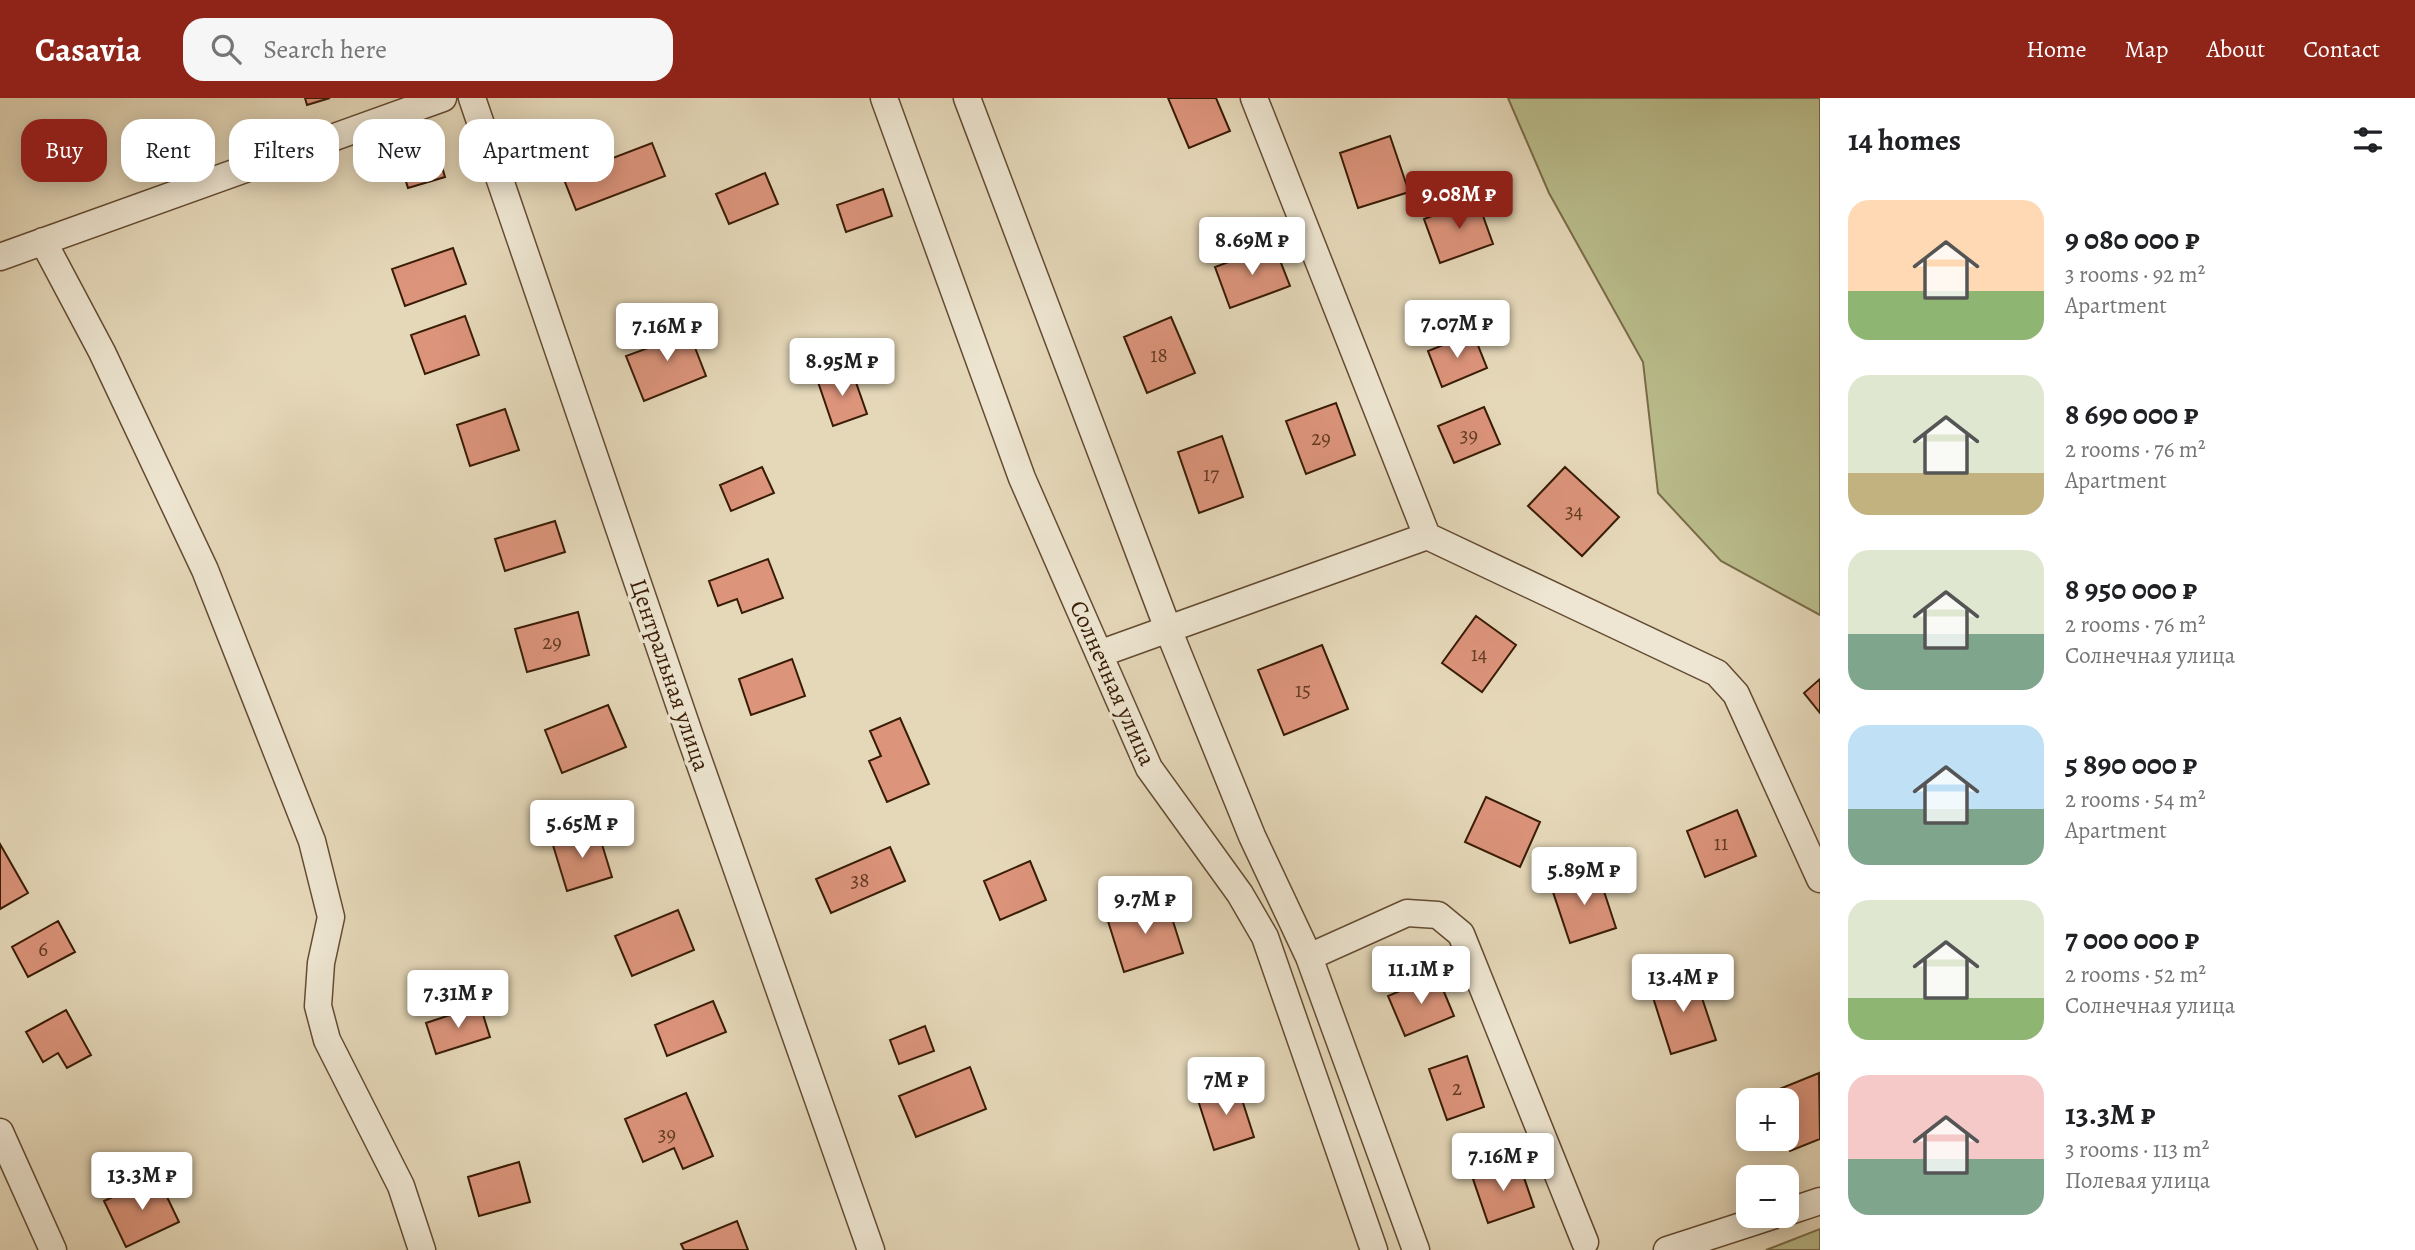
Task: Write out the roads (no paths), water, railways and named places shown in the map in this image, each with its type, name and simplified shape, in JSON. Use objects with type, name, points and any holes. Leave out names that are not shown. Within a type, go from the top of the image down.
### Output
[{"type":"street","points":[[0,257],[443,98]]},
{"type":"street","name":"Центральная улица","points":[[472,98],[690,736],[870,1250]]},
{"type":"street","name":"Солнечная улица","points":[[884,98],[1022,478],[1149,768],[1240,894],[1265,937],[1374,1250]]},
{"type":"street","points":[[967,98],[1168,629],[1252,836],[1308,957],[1416,1250]]},
{"type":"street","points":[[1254,98],[1427,536],[1717,673],[1736,694],[1820,879]]},
{"type":"street","points":[[43,241],[102,352],[205,570],[312,841],[331,917],[321,963],[318,1006],[327,1040],[401,1186],[422,1250]]},
{"type":"street","points":[[1098,654],[1427,536]]},
{"type":"street","points":[[1308,957],[1407,913],[1438,915],[1461,934],[1585,1242]]},
{"type":"street","points":[[0,1132],[53,1250]]},
{"type":"street","points":[[1799,1208],[1820,1201]]},
{"type":"street","points":[[1667,1250],[1736,1228]]}]
